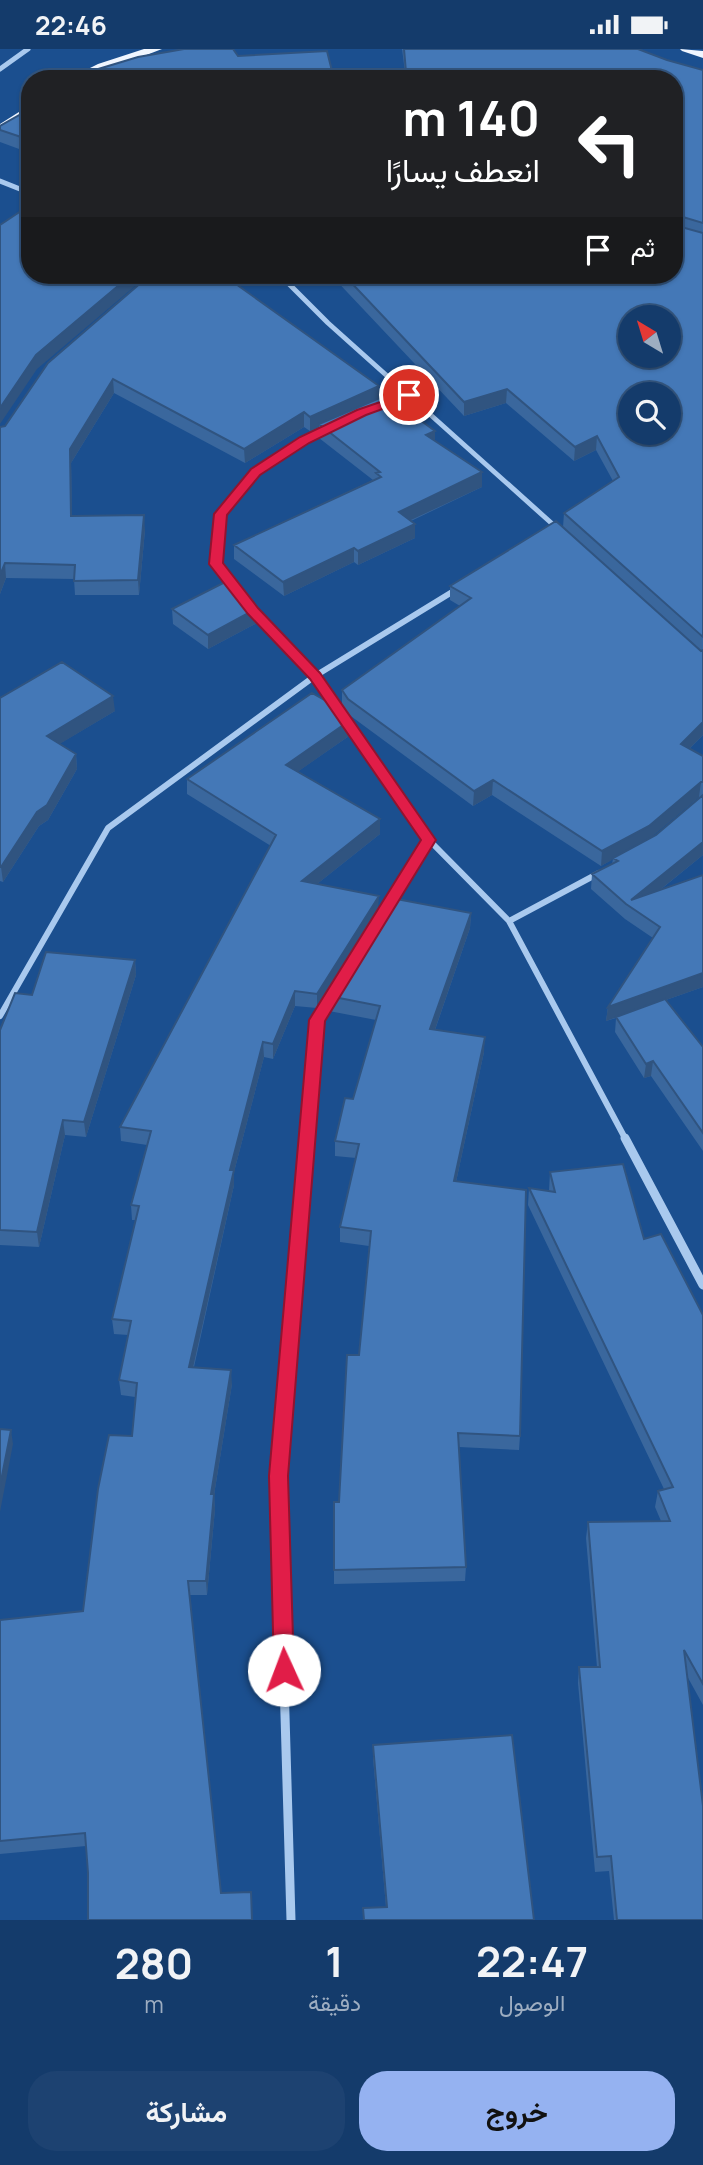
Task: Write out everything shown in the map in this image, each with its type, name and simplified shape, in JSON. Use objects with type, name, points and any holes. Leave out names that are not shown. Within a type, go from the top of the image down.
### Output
[{"type":"main road","points":[[93,70],[156,49]]},
{"type":"main road","points":[[686,49],[703,55]]},
{"type":"main road","points":[[0,130],[21,115]]},
{"type":"street","points":[[0,69],[28,49]]},
{"type":"street","points":[[0,181],[21,189]]},
{"type":"street","points":[[289,284],[328,323],[567,537]]},
{"type":"street","points":[[385,404],[409,395]]},
{"type":"street","points":[[238,592],[216,564],[220,514],[256,472],[304,440],[339,423]]},
{"type":"street","points":[[545,535],[557,528]]},
{"type":"street","points":[[0,1016],[108,828],[315,676],[465,585]]},
{"type":"street","points":[[246,601],[315,676],[429,840],[509,921],[703,1285]]},
{"type":"street","points":[[380,919],[429,840]]},
{"type":"street","points":[[509,921],[603,870]]},
{"type":"street","points":[[291,1920],[278,1476],[317,1020],[338,986]]},
{"type":"building","points":[[184,49],[233,49],[238,56],[327,51],[332,70],[95,70],[138,57]]},
{"type":"building","points":[[404,49],[638,49],[703,70],[703,223],[683,217],[683,70],[406,70]]},
{"type":"building","points":[[21,114],[21,137],[0,130],[0,126]]},
{"type":"building","points":[[21,211],[21,284],[120,284],[36,355],[0,408],[0,225]]},
{"type":"building","points":[[683,227],[703,233],[703,637],[564,513],[619,477],[597,436],[575,447],[507,389],[464,402],[353,284],[683,284]]},
{"type":"building","points":[[140,284],[236,284],[379,386],[310,417],[304,412],[244,449],[113,379],[70,449],[71,516],[144,515],[138,580],[74,581],[75,565],[5,563],[0,575],[0,427],[5,426],[48,363]]},
{"type":"building","points":[[389,394],[420,416],[416,417],[435,431],[426,435],[482,472],[399,512],[415,524],[358,551],[354,548],[283,582],[234,545],[381,477],[376,473],[380,472],[319,424]]},
{"type":"building","points":[[556,521],[703,650],[703,722],[681,744],[703,756],[703,782],[649,826],[602,851],[493,780],[474,791],[348,699],[342,690],[471,598],[450,586]]},
{"type":"building","points":[[231,579],[256,609],[208,635],[172,609]]},
{"type":"building","points":[[62,662],[113,696],[47,736],[76,754],[47,805],[37,812],[0,867],[0,698]]},
{"type":"building","points":[[312,693],[342,710],[349,721],[286,765],[380,819],[302,881],[379,896],[317,994],[295,991],[273,1044],[263,1042],[230,1170],[234,1170],[189,1367],[231,1370],[211,1494],[214,1494],[206,1581],[188,1581],[221,1893],[251,1892],[252,1920],[88,1920],[85,1833],[0,1841],[0,1620],[83,1611],[98,1489],[109,1435],[132,1436],[137,1383],[119,1380],[131,1321],[112,1319],[139,1206],[131,1205],[151,1131],[120,1127],[276,835],[187,779]]},
{"type":"building","points":[[703,795],[703,842],[631,900],[703,875],[703,973],[608,1007],[660,927],[626,904],[592,874],[618,861],[613,858],[656,835]]},
{"type":"building","points":[[391,898],[471,913],[430,1029],[485,1037],[454,1181],[526,1190],[520,1436],[458,1433],[466,1567],[334,1570],[334,1502],[339,1502],[347,1355],[359,1355],[371,1231],[340,1227],[359,1144],[335,1141],[345,1098],[353,1099],[380,1006],[329,996]]},
{"type":"building","points":[[46,952],[135,960],[84,1122],[63,1120],[37,1232],[0,1230],[0,1030],[15,993],[32,995]]},
{"type":"building","points":[[665,999],[703,1047],[703,1133],[653,1061],[646,1064],[616,1017]]},
{"type":"building","points":[[623,1164],[644,1239],[661,1234],[703,1315],[703,1684],[684,1650],[703,1806],[703,1920],[617,1920],[611,1856],[597,1857],[579,1667],[600,1667],[588,1522],[670,1521],[658,1491],[673,1487],[529,1188],[555,1192],[550,1172]]},
{"type":"building","points":[[0,1429],[11,1430],[0,1486]]},
{"type":"building","points":[[512,1735],[534,1920],[364,1920],[363,1908],[387,1907],[373,1745]]},
{"type":"route","points":[[284,1670],[278,1476],[317,1020],[429,840],[315,676],[253,611],[216,564],[220,514],[256,472],[304,440],[362,412],[409,395]]}]
